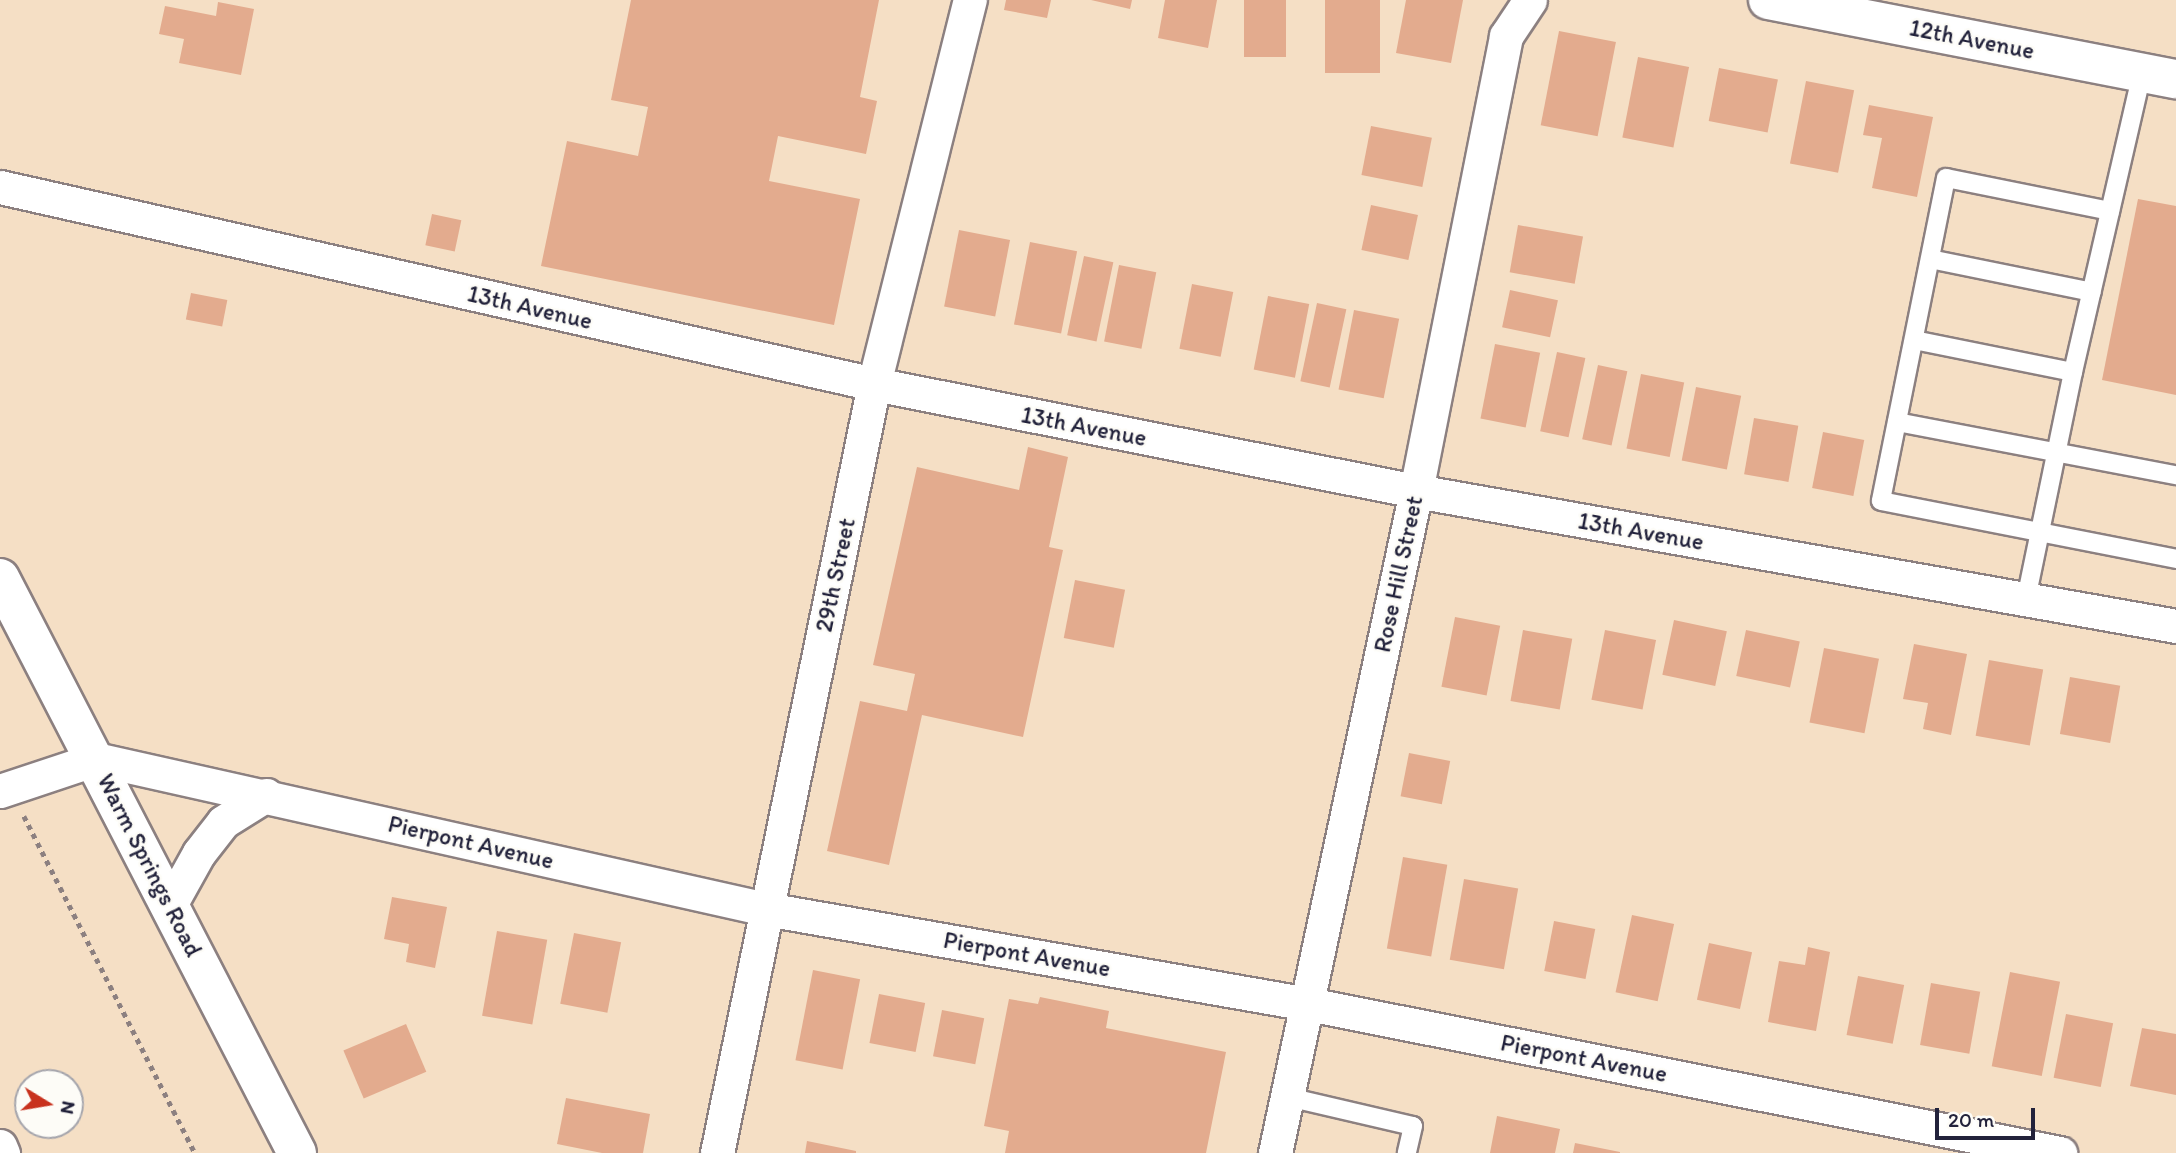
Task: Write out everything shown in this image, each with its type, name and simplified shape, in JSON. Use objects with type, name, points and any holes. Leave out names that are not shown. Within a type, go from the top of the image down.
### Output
[{"type":"main road","name":"12th Avenue","points":[[1768,0],[2159,76]]},
{"type":"main road","name":"Warm Springs Road","points":[[0,578],[96,759],[297,1153]]},
{"type":"street","name":"29th Street","points":[[717,1153],[874,384],[970,0]]},
{"type":"street","name":"Rose Hill Street","points":[[1275,1153],[1416,491],[1506,36],[1530,0]]},
{"type":"street","name":"13th Avenue","points":[[0,187],[874,384],[1416,491],[2176,626]]},
{"type":"street","name":"Pierpont Avenue","points":[[5,789],[96,759],[766,909],[1308,1004],[2060,1153]]},
{"type":"street","points":[[170,905],[199,853],[223,822],[266,795]]},
{"type":"street","points":[[0,1146],[3,1153]]},
{"type":"lane","points":[[2026,599],[2110,211],[2159,76]]},
{"type":"lane","points":[[2110,211],[1946,178],[1881,501],[2176,559]]},
{"type":"lane","points":[[1930,259],[2092,292]]},
{"type":"lane","points":[[1914,340],[2073,372]]},
{"type":"lane","points":[[1897,422],[2176,475]]},
{"type":"lane","points":[[1288,1097],[1413,1126],[1407,1153]]},
{"type":"path","points":[[5,789],[195,1153]]},
{"type":"building","points":[[631,0],[879,0],[860,97],[877,101],[866,154],[778,136],[769,181],[860,199],[834,325],[541,266],[567,141],[638,156],[648,107],[611,100]]},
{"type":"building","points":[[1006,0],[1051,0],[1047,18],[1004,10]]},
{"type":"building","points":[[1091,0],[1132,0],[1130,9]]},
{"type":"building","points":[[1165,0],[1217,0],[1208,48],[1158,38]]},
{"type":"building","points":[[1244,0],[1286,0],[1286,57],[1244,57]]},
{"type":"building","points":[[1325,0],[1380,0],[1380,73],[1325,73]]},
{"type":"building","points":[[1406,0],[1463,0],[1451,63],[1396,53]]},
{"type":"building","points":[[218,2],[254,9],[241,75],[179,63],[184,39],[159,34],[165,6],[216,16]]},
{"type":"building","points":[[1559,31],[1616,42],[1598,136],[1541,125]]},
{"type":"building","points":[[1638,57],[1689,67],[1673,147],[1622,137]]},
{"type":"building","points":[[1719,68],[1778,79],[1768,132],[1709,121]]},
{"type":"building","points":[[1806,81],[1854,90],[1838,173],[1790,163]]},
{"type":"building","points":[[1869,105],[1933,117],[1917,197],[1872,188],[1882,138],[1863,135]]},
{"type":"building","points":[[1371,126],[1432,138],[1422,187],[1361,175]]},
{"type":"building","points":[[2138,199],[2176,206],[2176,395],[2102,380]]},
{"type":"building","points":[[1371,205],[1418,215],[1408,260],[1361,250]]},
{"type":"building","points":[[432,214],[461,220],[455,252],[425,245]]},
{"type":"building","points":[[1518,225],[1583,236],[1575,284],[1510,272]]},
{"type":"building","points":[[959,230],[1010,240],[995,316],[944,307]]},
{"type":"building","points":[[1030,242],[1077,251],[1061,334],[1014,324]]},
{"type":"building","points":[[1084,256],[1113,262],[1097,341],[1067,335]]},
{"type":"building","points":[[1119,265],[1156,272],[1141,349],[1104,342]]},
{"type":"building","points":[[1192,284],[1233,292],[1221,357],[1179,349]]},
{"type":"building","points":[[1510,290],[1558,300],[1550,337],[1502,327]]},
{"type":"building","points":[[191,293],[227,300],[222,327],[186,320]]},
{"type":"building","points":[[1268,296],[1309,304],[1295,378],[1254,370]]},
{"type":"building","points":[[1317,303],[1346,309],[1330,387],[1300,381]]},
{"type":"building","points":[[1354,310],[1399,319],[1384,398],[1339,390]]},
{"type":"building","points":[[1495,344],[1540,353],[1526,427],[1480,419]]},
{"type":"building","points":[[1557,352],[1585,358],[1569,437],[1540,431]]},
{"type":"building","points":[[1598,365],[1627,371],[1612,446],[1582,439]]},
{"type":"building","points":[[1641,374],[1684,382],[1670,457],[1626,449]]},
{"type":"building","points":[[1696,387],[1741,396],[1727,469],[1682,461]]},
{"type":"building","points":[[1754,418],[1798,426],[1788,482],[1744,474]]},
{"type":"building","points":[[1823,432],[1864,440],[1853,496],[1812,488]]},
{"type":"building","points":[[1028,447],[1068,457],[1049,547],[1063,550],[1023,737],[922,715],[889,865],[827,851],[860,701],[907,711],[915,674],[873,665],[917,467],[1019,490]]},
{"type":"building","points":[[1075,580],[1125,590],[1114,648],[1064,638]]},
{"type":"building","points":[[1455,617],[1500,626],[1487,695],[1441,687]]},
{"type":"building","points":[[1674,620],[1727,631],[1715,686],[1662,675]]},
{"type":"building","points":[[1523,630],[1572,639],[1560,710],[1510,701]]},
{"type":"building","points":[[1605,630],[1656,640],[1642,710],[1591,700]]},
{"type":"building","points":[[1746,630],[1800,641],[1790,687],[1736,676]]},
{"type":"building","points":[[1914,644],[1967,654],[1951,735],[1923,729],[1928,703],[1903,699]]},
{"type":"building","points":[[1824,648],[1879,659],[1864,733],[1809,723]]},
{"type":"building","points":[[1989,660],[2043,670],[2030,745],[1976,736]]},
{"type":"building","points":[[2070,677],[2120,686],[2110,743],[2060,734]]},
{"type":"building","points":[[1409,753],[1450,761],[1442,804],[1401,796]]},
{"type":"building","points":[[1403,857],[1447,865],[1431,956],[1387,949]]},
{"type":"building","points":[[1464,879],[1518,889],[1504,969],[1450,960]]},
{"type":"building","points":[[392,897],[447,907],[435,968],[406,962],[409,944],[384,939]]},
{"type":"building","points":[[1632,915],[1674,924],[1658,1001],[1616,992]]},
{"type":"building","points":[[1554,921],[1595,929],[1585,979],[1544,971]]},
{"type":"building","points":[[497,931],[547,940],[532,1025],[482,1016]]},
{"type":"building","points":[[574,933],[621,942],[607,1013],[560,1004]]},
{"type":"building","points":[[1709,943],[1752,952],[1740,1009],[1697,1000]]},
{"type":"building","points":[[1808,947],[1830,952],[1816,1031],[1768,1022],[1779,961],[1805,965]]},
{"type":"building","points":[[813,970],[860,979],[843,1069],[795,1060]]},
{"type":"building","points":[[2010,972],[2060,982],[2042,1076],[1992,1066]]},
{"type":"building","points":[[1858,976],[1904,985],[1893,1044],[1847,1035]]},
{"type":"building","points":[[1931,983],[1980,992],[1969,1054],[1920,1045]]},
{"type":"building","points":[[879,994],[925,1003],[916,1052],[869,1043]]},
{"type":"building","points":[[1040,997],[1109,1011],[1106,1028],[1226,1052],[1206,1153],[1005,1153],[1009,1131],[984,1126],[1009,999],[1038,1004]]},
{"type":"building","points":[[942,1010],[984,1018],[975,1064],[933,1056]]},
{"type":"building","points":[[2066,1014],[2113,1023],[2101,1087],[2054,1078]]},
{"type":"building","points":[[406,1024],[426,1072],[364,1098],[343,1051]]},
{"type":"building","points":[[2142,1028],[2176,1034],[2176,1095],[2130,1086]]},
{"type":"building","points":[[566,1098],[650,1114],[643,1153],[602,1153],[557,1144]]},
{"type":"building","points":[[1497,1116],[1560,1129],[1555,1153],[1490,1153]]},
{"type":"building","points":[[807,1141],[856,1151],[856,1153],[805,1153]]},
{"type":"building","points":[[1575,1143],[1620,1152],[1620,1153],[1573,1153]]}]
